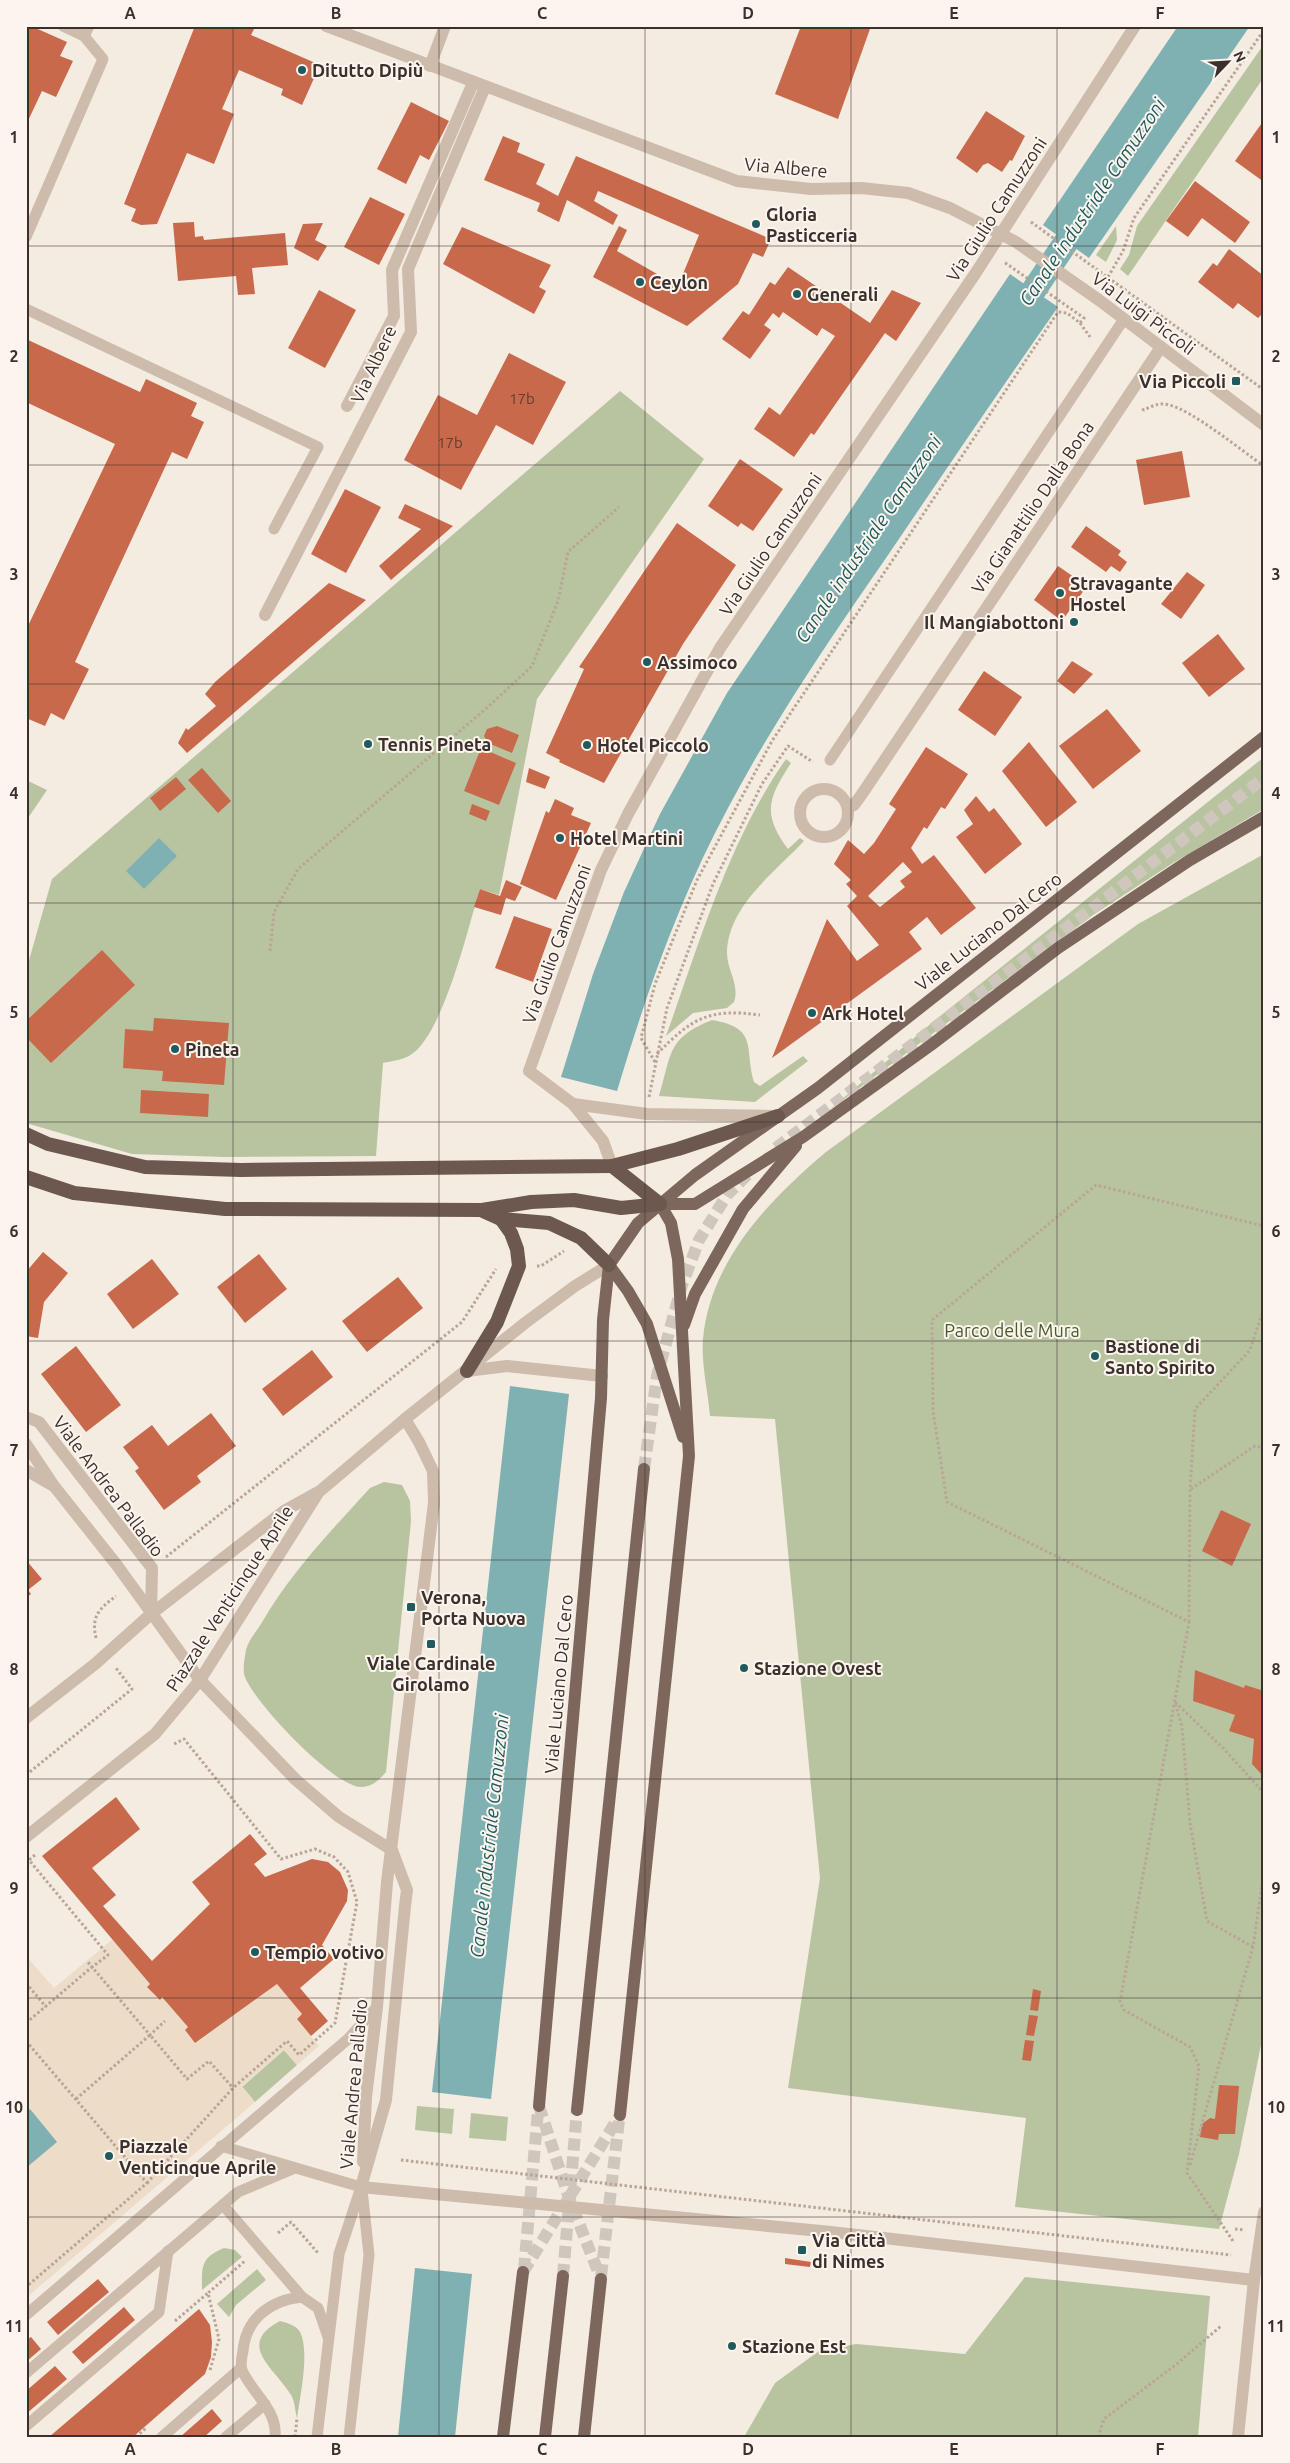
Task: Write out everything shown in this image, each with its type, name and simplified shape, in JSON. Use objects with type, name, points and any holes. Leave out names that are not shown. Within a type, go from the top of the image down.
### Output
[{"type":"highway","points":[[26,1134],[48,1144],[145,1167],[241,1170],[612,1166],[678,1149],[778,1116]]},
{"type":"highway","points":[[612,1166],[660,1204]]},
{"type":"highway","points":[[26,1177],[74,1193],[225,1209],[480,1210],[531,1202],[574,1200],[621,1208],[660,1204]]},
{"type":"highway","points":[[480,1210],[502,1219],[549,1223],[581,1238],[609,1266]]},
{"type":"highway","points":[[466,1371],[497,1322],[519,1266],[517,1249],[511,1233],[502,1219]]},
{"type":"main road","name":"Viale Luciano Dal Cero","points":[[539,2106],[602,1376],[603,1320],[609,1266],[638,1223],[695,1175],[825,1082],[1264,737]]},
{"type":"main road","points":[[620,2115],[688,1456],[678,1258],[671,1224],[660,1204],[695,1204],[804,1137],[931,1045],[1058,948],[1190,860],[1264,817]]},
{"type":"main road","points":[[682,1332],[695,1294],[743,1209],[804,1137]]},
{"type":"main road","points":[[609,1266],[628,1291],[647,1324],[688,1456]]},
{"type":"main road","points":[[577,2110],[644,1469]]},
{"type":"main road","points":[[502,2437],[523,2272]]},
{"type":"main road","points":[[545,2437],[563,2276]]},
{"type":"main road","points":[[584,2437],[601,2279]]},
{"type":"street","name":"Via Albere","points":[[326,26],[737,181],[811,189],[861,188],[908,193],[950,208],[1002,234]]},
{"type":"street","points":[[430,66],[445,26]]},
{"type":"street","name":"Via Giulio Camuzzoni","points":[[612,1166],[603,1141],[573,1104],[529,1071],[601,870],[628,814],[720,648],[1002,234],[1135,26]]},
{"type":"street","name":"Via Albere","points":[[347,406],[394,316],[392,270],[479,85]]},
{"type":"street","name":"Via Albere","points":[[265,615],[411,332],[408,269],[479,85]]},
{"type":"street","name":"Via Luigi Piccoli","points":[[1002,234],[1099,300],[1264,425]]},
{"type":"street","name":"Via Gianattilio Dalla Bona","points":[[848,808],[862,794],[1161,347]]},
{"type":"street","name":"Via Giulio Camuzzoni","points":[[573,1104],[647,1114],[778,1116]]},
{"type":"street","name":"Piazzale Venticinque Aprile","points":[[26,1718],[95,1664],[151,1614],[284,1512],[320,1491],[404,1419],[525,1323],[575,1286],[609,1266]]},
{"type":"street","points":[[466,1371],[507,1366],[602,1376]]},
{"type":"street","name":"Viale Andrea Palladio","points":[[26,1417],[39,1422],[152,1568],[151,1614]]},
{"type":"street","points":[[26,1444],[54,1486],[116,1564],[200,1680],[296,1780],[339,1817],[392,1850],[434,1504],[432,1471],[419,1442],[404,1419]]},
{"type":"street","points":[[26,1470],[54,1486]]},
{"type":"street","name":"Piazzale Venticinque Aprile","points":[[26,1837],[155,1734],[200,1680],[320,1491]]},
{"type":"street","name":"Viale Andrea Palladio","points":[[361,2187],[366,2097],[377,2007],[387,1882],[392,1850]]},
{"type":"street","name":"Viale Andrea Palladio","points":[[361,2187],[386,2100],[405,1906],[406,1890],[392,1850]]},
{"type":"street","points":[[361,2187],[840,2233],[1259,2281]]},
{"type":"street","points":[[1238,2437],[1259,2281],[1264,2212]]},
{"type":"lane","points":[[26,237],[103,59],[86,31],[63,26]]},
{"type":"lane","points":[[26,308],[318,447],[274,529]]},
{"type":"lane","points":[[830,760],[1124,319]]},
{"type":"lane","points":[[26,2315],[221,2146],[348,2040],[377,2007]]},
{"type":"lane","points":[[221,2146],[361,2187]]},
{"type":"lane","points":[[26,2373],[238,2192],[295,2168]]},
{"type":"lane","points":[[318,2437],[339,2254],[361,2187]]},
{"type":"lane","points":[[349,2437],[369,2255],[361,2187]]},
{"type":"lane","points":[[223,2205],[302,2297],[318,2308],[329,2339]]},
{"type":"lane","points":[[26,2426],[159,2312],[168,2251]]},
{"type":"lane","points":[[275,2437],[276,2428],[265,2404],[241,2368],[243,2344],[255,2317],[280,2302],[302,2297]]},
{"type":"lane","points":[[162,2437],[241,2368]]},
{"type":"lane","points":[[226,2437],[265,2404]]},
{"type":"path","points":[[1108,277],[1123,251],[1134,218],[1264,30]]},
{"type":"path","points":[[1031,222],[1264,390]]},
{"type":"path","points":[[656,1062],[641,1038],[655,984],[697,880],[772,740],[1058,312],[1067,313],[1080,323],[1084,318],[1000,260]]},
{"type":"path","points":[[1144,410],[1157,404],[1169,404],[1185,412],[1264,466]]},
{"type":"path","points":[[270,951],[274,912],[298,870],[489,706],[532,666],[558,601],[568,552],[619,507]]},
{"type":"path","points":[[647,1114],[667,1008],[712,884],[762,784],[788,746],[814,762]]},
{"type":"path","points":[[657,1054],[690,1023],[705,1017],[736,1012],[760,1015]]},
{"type":"path","points":[[1188,1622],[947,1502],[933,1411],[932,1320],[1096,1185],[1264,1226]]},
{"type":"path","points":[[533,1266],[541,1266],[570,1247]]},
{"type":"path","points":[[163,1559],[462,1322],[494,1270],[503,1266]]},
{"type":"path","points":[[1233,2241],[1187,2173],[1199,2066],[1190,2047],[1124,2010],[1120,2002],[1188,1622],[1190,1490],[1195,1409],[1250,1350],[1264,1308]]},
{"type":"path","points":[[1190,1490],[1255,1446],[1264,1448]]},
{"type":"path","points":[[96,1638],[93,1625],[95,1617],[106,1604]]},
{"type":"path","points":[[26,1775],[132,1689]]},
{"type":"path","points":[[1175,1702],[1224,1748],[1264,1793]]},
{"type":"path","points":[[1175,1702],[1182,1727],[1190,1823],[1207,1921],[1254,1947]]},
{"type":"path","points":[[26,2287],[147,2184],[233,2088],[287,2041],[299,2054],[335,2023],[357,1902],[348,1872],[334,1857],[315,1849],[281,1858],[184,1739],[168,1748]]},
{"type":"path","points":[[26,2023],[108,1955],[29,1860],[36,1854]]},
{"type":"path","points":[[1187,2173],[1254,1947],[1264,1871]]},
{"type":"path","points":[[87,1961],[187,2079],[209,2061],[233,2088]]},
{"type":"path","points":[[26,1983],[46,2007]]},
{"type":"path","points":[[76,2099],[165,2021]]},
{"type":"path","points":[[26,2041],[147,2184]]},
{"type":"path","points":[[400,2160],[1231,2255]]},
{"type":"path","points":[[278,2233],[291,2222],[318,2253]]},
{"type":"path","points":[[209,2375],[219,2339],[208,2293],[253,2254]]},
{"type":"path","points":[[1098,2437],[1104,2419],[1178,2364],[1221,2326]]},
{"type":"path","points":[[295,2437],[297,2418]]},
{"type":"green space","points":[[1264,44],[1264,77],[1128,276],[1120,269],[1129,255],[1137,226]]},
{"type":"green space","points":[[1116,226],[1117,240],[1106,262],[1096,255]]},
{"type":"green space","name":"Tennis Pineta","points":[[620,391],[704,459],[537,699],[499,895],[480,889],[453,980],[433,1027],[421,1045],[409,1056],[383,1063],[376,1156],[225,1157],[132,1154],[26,1123],[26,971],[52,879]]},
{"type":"green space","points":[[1264,757],[1264,809],[1173,863],[1093,915],[828,1111],[934,1021]]},
{"type":"green space","points":[[786,759],[791,763],[773,796],[771,815],[779,836],[788,849],[800,838],[804,841],[755,891],[735,920],[729,936],[727,953],[735,990],[734,1002],[727,1008],[693,1013],[666,1036],[717,893],[732,858],[766,791]]},
{"type":"green space","points":[[26,780],[47,790],[26,821]]},
{"type":"green space","name":"Parco delle Mura","points":[[1264,854],[1264,2030],[1239,2154],[1219,2229],[1015,2207],[1026,2118],[788,2088],[820,1878],[775,1419],[710,1416],[704,1368],[703,1339],[708,1311],[717,1284],[730,1258],[764,1212],[784,1190],[826,1152],[1138,924]]},
{"type":"green space","points":[[712,1020],[737,1028],[743,1034],[747,1041],[754,1082],[760,1086],[803,1056],[808,1061],[755,1102],[659,1096],[670,1058],[679,1041],[687,1033]]},
{"type":"green space","points":[[384,1482],[402,1485],[410,1501],[411,1521],[386,1772],[372,1784],[361,1787],[349,1783],[333,1773],[296,1741],[251,1689],[244,1674],[244,1664],[250,1640],[272,1605],[298,1570],[370,1488]]},
{"type":"green space","points":[[284,2050],[297,2065],[255,2102],[242,2087]]},
{"type":"green space","points":[[417,2106],[454,2109],[452,2134],[415,2130]]},
{"type":"green space","points":[[471,2113],[508,2117],[506,2141],[469,2138]]},
{"type":"green space","points":[[224,2248],[235,2250],[242,2257],[202,2290],[202,2275],[206,2260]]},
{"type":"green space","points":[[257,2269],[266,2280],[236,2305],[229,2317],[217,2304]]},
{"type":"green space","points":[[1025,2277],[1210,2296],[1198,2437],[744,2437],[775,2383],[819,2351],[856,2344],[965,2354]]},
{"type":"green space","points":[[280,2321],[296,2328],[300,2332],[303,2341],[304,2362],[297,2418],[292,2397],[269,2366],[259,2348],[260,2339],[267,2330]]},
{"type":"shaded area","name":"Piazzale Venticinque Aprile","points":[[113,1939],[150,1984],[147,1987],[159,2000],[162,1997],[188,2027],[185,2030],[195,2043],[277,1984],[302,2014],[297,2019],[319,2046],[297,2065],[284,2050],[242,2086],[255,2102],[26,2298],[26,1956],[54,1988]]},
{"type":"water","points":[[1178,26],[1250,26],[1089,258],[1043,225]]},
{"type":"water","points":[[1010,274],[1058,307],[783,712],[728,808],[679,911],[652,982],[617,1091],[561,1077],[593,974],[624,892],[660,814],[727,693]]},
{"type":"water","points":[[159,838],[177,856],[144,889],[126,871]]},
{"type":"water","points":[[510,1386],[569,1394],[491,2099],[432,2092]]},
{"type":"water","points":[[30,2109],[57,2142],[26,2168],[26,2112]]},
{"type":"water","points":[[415,2268],[472,2274],[455,2437],[398,2437]]},
{"type":"building","points":[[26,26],[31,26],[67,42],[60,56],[73,61],[56,97],[42,91],[26,125]]},
{"type":"building","points":[[195,26],[248,26],[254,29],[251,35],[320,65],[302,105],[281,95],[283,89],[239,70],[222,109],[234,114],[214,164],[187,153],[157,224],[141,225],[131,221],[136,209],[124,204]]},
{"type":"building","points":[[801,26],[871,26],[838,119],[775,94]]},
{"type":"building","points":[[411,102],[449,121],[429,160],[420,155],[406,184],[377,169]]},
{"type":"building","points":[[986,111],[1025,136],[1012,161],[1010,160],[1002,172],[988,163],[983,165],[977,173],[956,158]]},
{"type":"building","points":[[1264,120],[1264,182],[1235,161]]},
{"type":"building","points":[[503,136],[520,143],[517,152],[545,164],[536,184],[558,196],[576,156],[771,239],[763,257],[753,253],[738,284],[687,326],[593,277],[619,226],[627,230],[617,251],[678,286],[699,235],[598,191],[594,201],[618,215],[613,225],[567,200],[559,222],[537,211],[540,203],[484,180]]},
{"type":"building","points":[[1195,181],[1250,222],[1235,243],[1202,218],[1188,237],[1166,221]]},
{"type":"building","points":[[370,197],[405,214],[379,265],[344,247]]},
{"type":"building","points":[[194,222],[195,237],[203,236],[204,240],[285,233],[288,265],[252,268],[255,294],[238,295],[236,276],[178,281],[173,223]]},
{"type":"building","points":[[323,223],[315,240],[327,246],[318,261],[294,248],[303,224]]},
{"type":"building","points":[[462,227],[551,265],[539,287],[546,291],[534,314],[443,264]]},
{"type":"building","points":[[1229,249],[1264,276],[1264,312],[1258,318],[1238,303],[1233,309],[1198,282],[1213,263],[1217,266]]},
{"type":"building","points":[[788,267],[870,323],[892,290],[921,303],[896,341],[885,333],[814,435],[811,433],[794,457],[754,429],[769,407],[780,415],[835,336],[822,328],[817,336],[783,312],[779,318],[773,313],[764,325],[771,330],[750,359],[722,339],[743,311],[749,315],[770,282],[775,285]]},
{"type":"building","points":[[319,290],[356,310],[325,368],[288,348]]},
{"type":"building","points":[[26,339],[140,392],[146,379],[197,403],[191,416],[204,422],[187,459],[172,452],[75,662],[89,669],[64,720],[51,713],[45,726],[26,718],[26,630],[115,444],[26,402]]},
{"type":"building","points":[[509,353],[566,382],[533,445],[496,425],[461,490],[404,460],[438,395],[477,415]]},
{"type":"building","points":[[1182,451],[1190,497],[1144,505],[1136,460]]},
{"type":"building","points":[[740,459],[783,489],[753,531],[741,523],[738,527],[708,506]]},
{"type":"building","points":[[345,489],[381,507],[346,573],[311,554]]},
{"type":"building","points":[[405,504],[453,526],[391,580],[379,566],[421,529],[398,518]]},
{"type":"building","points":[[677,523],[736,565],[683,644],[604,783],[559,762],[560,760],[546,753],[584,669],[579,667]]},
{"type":"building","points":[[1086,526],[1121,551],[1118,555],[1127,562],[1120,572],[1111,566],[1106,572],[1071,547]]},
{"type":"building","points":[[1058,566],[1087,586],[1062,621],[1034,600]]},
{"type":"building","points":[[1187,572],[1205,585],[1181,619],[1161,604]]},
{"type":"building","points":[[329,583],[366,600],[187,753],[178,743],[186,728],[188,730],[216,706],[205,694],[215,682]]},
{"type":"building","points":[[1218,634],[1245,669],[1209,697],[1182,663]]},
{"type":"building","points":[[1072,661],[1093,674],[1074,694],[1057,681]]},
{"type":"building","points":[[984,671],[1022,697],[995,736],[958,710]]},
{"type":"building","points":[[1107,709],[1141,751],[1093,789],[1059,746]]},
{"type":"building","points":[[497,726],[519,735],[512,753],[488,743],[484,736],[487,729]]},
{"type":"building","points":[[1029,742],[1077,802],[1046,827],[1002,771]]},
{"type":"building","points":[[926,747],[968,774],[945,809],[941,807],[927,829],[924,827],[911,848],[922,864],[934,855],[976,908],[941,935],[927,917],[909,932],[922,949],[772,1058],[827,919],[857,961],[879,945],[847,906],[857,896],[846,884],[851,880],[834,864],[848,840],[864,854],[874,843],[896,809],[889,804]],"holes":[[[903,862],[912,872],[900,881],[905,887],[880,907],[868,896]]]},
{"type":"building","points":[[481,748],[516,763],[499,805],[464,791]]},
{"type":"building","points":[[202,768],[231,801],[218,813],[188,780]]},
{"type":"building","points":[[529,768],[550,777],[545,789],[526,782]]},
{"type":"building","points":[[176,777],[186,789],[160,811],[150,798]]},
{"type":"building","points":[[976,796],[989,812],[994,808],[1022,844],[985,874],[956,837],[973,824],[964,810]]},
{"type":"building","name":"Hotel Martini","points":[[555,799],[574,808],[571,815],[591,823],[556,900],[520,884],[546,811],[549,813]]},
{"type":"building","points":[[472,804],[490,811],[486,821],[469,814]]},
{"type":"building","points":[[506,880],[522,887],[515,901],[506,898],[501,915],[474,907],[480,889],[500,896]]},
{"type":"building","points":[[514,916],[552,929],[533,982],[495,968]]},
{"type":"building","points":[[102,950],[135,985],[51,1063],[26,1037],[26,1021]]},
{"type":"building","name":"Pineta","points":[[154,1018],[229,1023],[224,1085],[162,1081],[163,1071],[123,1068],[125,1029],[153,1031]]},
{"type":"building","points":[[141,1090],[209,1094],[208,1117],[140,1113]]},
{"type":"building","points":[[43,1252],[68,1273],[44,1302],[38,1338],[26,1336],[26,1272]]},
{"type":"building","points":[[259,1254],[287,1289],[245,1323],[217,1287]]},
{"type":"building","points":[[152,1259],[179,1294],[133,1329],[107,1294]]},
{"type":"building","points":[[398,1277],[423,1308],[367,1352],[342,1321]]},
{"type":"building","points":[[76,1346],[121,1405],[86,1432],[41,1374]]},
{"type":"building","points":[[312,1350],[333,1377],[283,1416],[262,1389]]},
{"type":"building","points":[[211,1413],[236,1446],[197,1476],[201,1482],[164,1510],[135,1471],[139,1468],[123,1447],[152,1425],[168,1446]]},
{"type":"building","points":[[1221,1510],[1251,1524],[1232,1566],[1202,1551]]},
{"type":"building","points":[[26,1560],[42,1579],[28,1590],[31,1594],[26,1598]]},
{"type":"building","points":[[1195,1670],[1244,1688],[1245,1685],[1264,1691],[1264,1777],[1252,1764],[1254,1739],[1229,1731],[1235,1715],[1193,1701]]},
{"type":"building","name":"Tempio votivo","points":[[116,1797],[140,1829],[92,1868],[116,1895],[103,1906],[152,1961],[210,1904],[192,1882],[250,1834],[267,1854],[254,1864],[265,1877],[312,1859],[328,1862],[340,1872],[348,1890],[347,1901],[322,1945],[334,1959],[300,1988],[328,2021],[311,2036],[297,2019],[302,2014],[277,1984],[195,2043],[185,2030],[188,2027],[162,1997],[160,2000],[147,1987],[150,1984],[42,1856]]},
{"type":"building","points":[[1033,1989],[1041,1991],[1038,2011],[1030,2010]]},
{"type":"building","points":[[1029,2015],[1038,2016],[1034,2036],[1026,2035]]},
{"type":"building","points":[[1025,2040],[1034,2041],[1031,2061],[1022,2060]]},
{"type":"building","points":[[1219,2085],[1239,2086],[1235,2134],[1219,2134],[1218,2140],[1200,2137],[1202,2124],[1210,2118],[1215,2119]]},
{"type":"building","points":[[785,2258],[811,2262],[810,2267],[785,2264]]},
{"type":"building","points":[[98,2279],[109,2292],[58,2335],[47,2322]]},
{"type":"building","points":[[124,2307],[135,2320],[83,2364],[72,2352]]},
{"type":"building","points":[[199,2309],[210,2325],[212,2342],[211,2357],[205,2374],[133,2437],[49,2437]]},
{"type":"building","points":[[31,2337],[41,2349],[26,2362],[26,2340]]},
{"type":"building","points":[[55,2366],[67,2379],[26,2414],[26,2391]]},
{"type":"building","points":[[212,2409],[222,2421],[204,2437],[180,2437]]},
{"type":"waterway","name":"Canale industriale Camuzzoni","points":[[1015,318],[1085,214]]},
{"type":"tunnel","points":[[776,1148],[1264,778]]},
{"type":"tunnel","points":[[644,1469],[657,1376],[682,1285],[699,1240],[727,1195],[748,1174]]},
{"type":"tunnel","points":[[539,2106],[569,2198],[601,2279]]},
{"type":"tunnel","points":[[563,2276],[577,2110]]},
{"type":"tunnel","points":[[524,2270],[538,2111]]},
{"type":"tunnel","points":[[523,2272],[620,2115]]},
{"type":"tunnel","points":[[601,2276],[619,2120]]},
{"type":"place","name":"Ditutto Dipiù","points":[[302,70]]},
{"type":"place","name":"Gloria Pasticceria","points":[[756,224]]},
{"type":"place","name":"Ceylon","points":[[640,282]]},
{"type":"place","name":"Generali","points":[[797,294]]},
{"type":"place","name":"Via Piccoli","points":[[1236,381]]},
{"type":"place","name":"Stravagante Hostel","points":[[1060,593]]},
{"type":"place","name":"Il Mangiabottoni","points":[[1074,622]]},
{"type":"place","name":"Assimoco","points":[[647,662]]},
{"type":"place","name":"Tennis Pineta","points":[[368,744]]},
{"type":"place","name":"Hotel Piccolo","points":[[587,745]]},
{"type":"place","name":"Hotel Martini","points":[[560,838]]},
{"type":"place","name":"Ark Hotel","points":[[812,1013]]},
{"type":"place","name":"Pineta","points":[[175,1049]]},
{"type":"place","name":"Bastione di Santo Spirito","points":[[1095,1356]]},
{"type":"place","name":"Verona, Porta Nuova","points":[[411,1607]]},
{"type":"place","name":"Viale Cardinale Girolamo","points":[[431,1644]]},
{"type":"place","name":"Stazione Ovest","points":[[744,1668]]},
{"type":"place","name":"Tempio votivo","points":[[255,1952]]},
{"type":"place","name":"Piazzale Venticinque Aprile","points":[[109,2156]]},
{"type":"place","name":"Via Città di Nimes","points":[[802,2250]]},
{"type":"place","name":"Stazione Est","points":[[732,2346]]}]
